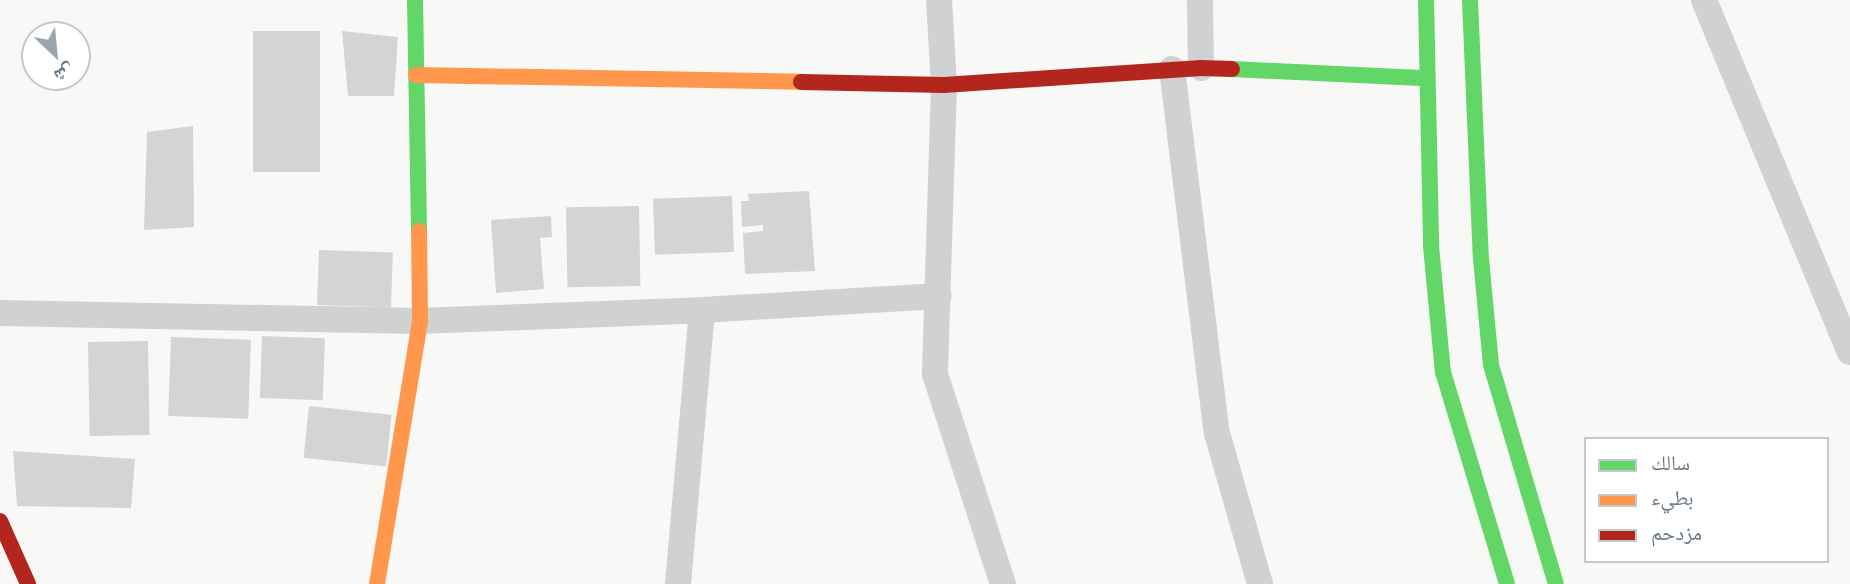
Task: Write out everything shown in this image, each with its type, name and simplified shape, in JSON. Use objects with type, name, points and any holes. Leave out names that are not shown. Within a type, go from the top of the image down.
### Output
[{"type":"street","points":[[377,584],[420,321],[415,0]]},
{"type":"street","points":[[939,0],[944,85],[939,296],[934,374],[1003,584]]},
{"type":"street","points":[[1200,0],[1201,68]]},
{"type":"street","points":[[1426,0],[1431,246],[1443,372],[1507,584]]},
{"type":"street","points":[[1470,0],[1481,259],[1491,365],[1556,584]]},
{"type":"street","points":[[1704,0],[1850,352]]},
{"type":"street","points":[[416,75],[944,85],[1201,68],[1426,78]]},
{"type":"street","points":[[1172,69],[1217,433],[1260,584]]},
{"type":"street","points":[[0,313],[420,321],[702,310],[939,296]]},
{"type":"street","points":[[678,584],[702,310]]},
{"type":"street","points":[[3,532],[28,584]]},
{"type":"building","points":[[253,31],[320,31],[320,172],[253,172]]},
{"type":"building","points":[[342,31],[398,37],[394,96],[348,96]]},
{"type":"building","points":[[193,126],[194,227],[144,230],[147,132]]},
{"type":"building","points":[[809,191],[815,271],[745,274],[743,233],[763,231],[763,225],[742,227],[741,201],[749,201],[748,194]]},
{"type":"building","points":[[732,196],[734,252],[655,255],[653,199]]},
{"type":"building","points":[[639,206],[640,286],[567,287],[566,207]]},
{"type":"building","points":[[551,216],[552,237],[540,238],[544,289],[496,293],[491,220]]},
{"type":"building","points":[[319,250],[393,253],[391,308],[317,305]]},
{"type":"building","points":[[262,336],[325,338],[323,400],[260,398]]},
{"type":"building","points":[[171,337],[251,340],[248,419],[168,416]]},
{"type":"building","points":[[148,341],[150,435],[90,436],[88,342]]},
{"type":"building","points":[[309,406],[392,415],[386,466],[304,458]]},
{"type":"building","points":[[13,451],[135,459],[131,508],[17,506]]},
{"type":"traffic: fast","points":[[415,0],[419,231]]},
{"type":"traffic: fast","points":[[1426,0],[1431,246],[1443,372],[1507,584]]},
{"type":"traffic: fast","points":[[1470,0],[1481,259],[1491,365],[1556,584]]},
{"type":"traffic: fast","points":[[1232,69],[1426,78]]},
{"type":"traffic: slow","points":[[416,75],[801,82]]},
{"type":"traffic: slow","points":[[377,584],[420,321],[419,231]]},
{"type":"traffic: jam","points":[[801,82],[944,85],[1201,68],[1232,69]]},
{"type":"traffic: jam","points":[[0,521],[28,584]]}]
